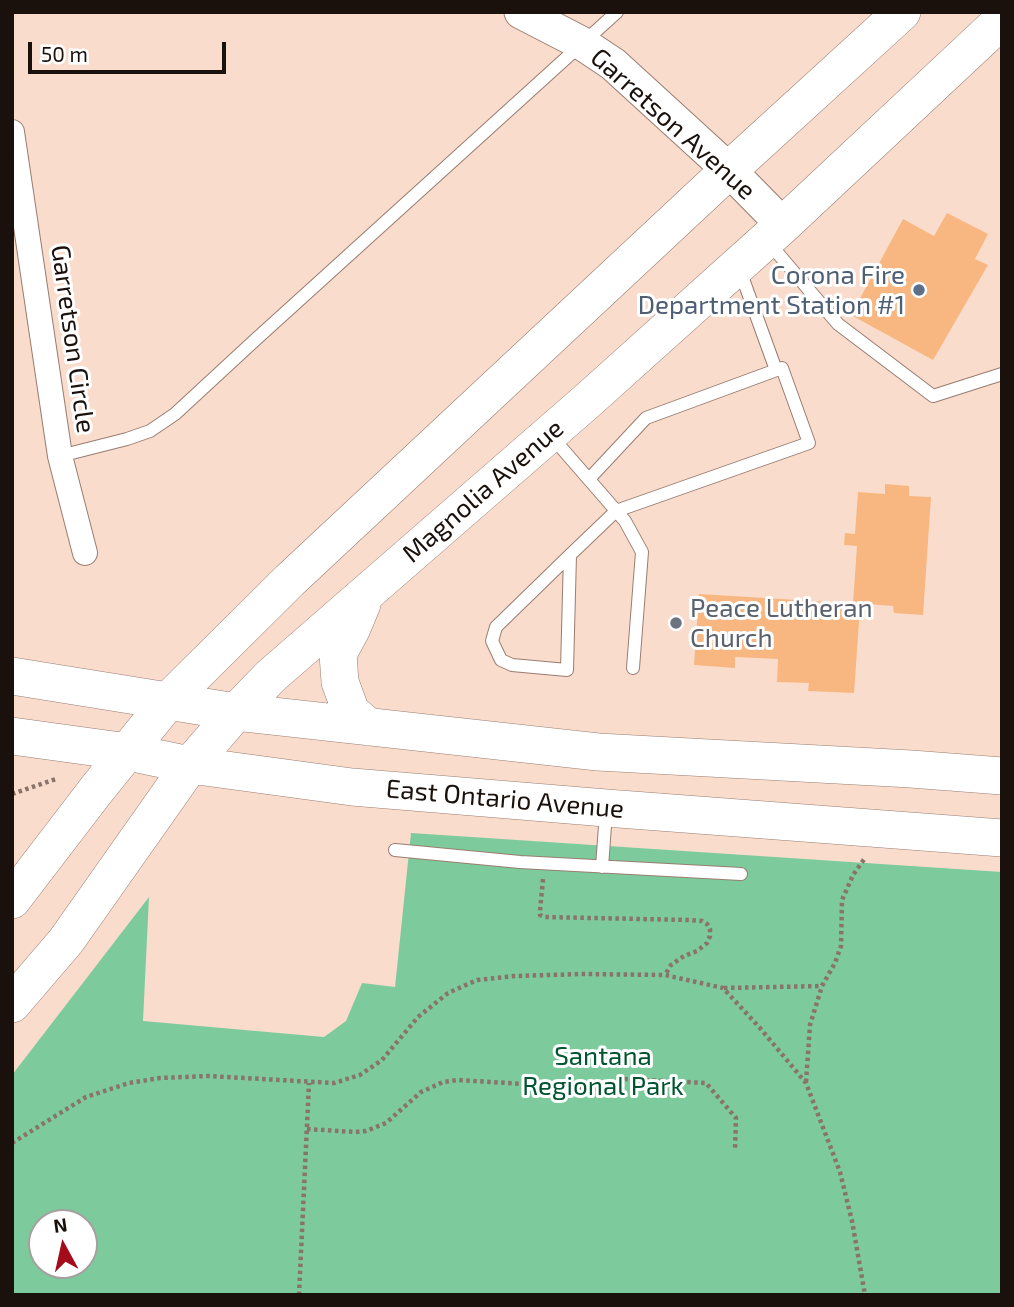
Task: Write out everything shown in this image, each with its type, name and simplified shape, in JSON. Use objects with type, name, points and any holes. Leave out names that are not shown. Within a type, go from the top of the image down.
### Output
[{"type":"main road","points":[[12,900],[169,701],[290,580],[902,12]]},
{"type":"main road","name":"Magnolia Avenue","points":[[12,1004],[66,941],[190,765],[271,676],[549,434],[775,232],[1002,20]]},
{"type":"main road","points":[[368,591],[338,654],[340,682],[351,712],[369,727]]},
{"type":"main road","points":[[12,676],[236,712],[598,752],[1002,776]]},
{"type":"main road","name":"East Ontario Avenue","points":[[12,736],[128,752],[190,765],[352,787],[1002,838]]},
{"type":"street","name":"Garretson Avenue","points":[[520,12],[583,44],[613,64],[729,170],[775,232]]},
{"type":"street","name":"Garretson Circle","points":[[12,132],[60,456],[85,553]]},
{"type":"lane","points":[[60,456],[150,431],[175,414],[617,12]]},
{"type":"lane","points":[[775,232],[838,324],[933,396],[1002,374]]},
{"type":"lane","points":[[738,265],[776,370]]},
{"type":"lane","points":[[570,555],[567,670],[512,665],[500,660],[492,640],[496,627],[570,555],[616,511],[809,443],[782,368],[646,418],[589,480]]},
{"type":"lane","points":[[549,434],[625,521],[642,552],[633,668]]},
{"type":"lane","points":[[602,867],[606,808]]},
{"type":"lane","points":[[396,850],[544,863],[741,874]]},
{"type":"path","points":[[12,794],[56,779]]},
{"type":"path","points":[[806,1083],[810,1026],[822,986],[841,946],[842,900],[853,875],[867,854]]},
{"type":"path","points":[[544,863],[540,915],[544,917],[689,920],[707,924],[710,936],[707,943],[671,965],[665,975]]},
{"type":"path","points":[[12,1143],[86,1097],[129,1083],[160,1078],[208,1076],[334,1083],[360,1075],[382,1060],[418,1017],[448,993],[477,980],[542,975],[665,975],[723,988],[822,986]]},
{"type":"path","points":[[723,988],[761,1028],[806,1083],[840,1172],[852,1222],[864,1295]]},
{"type":"path","points":[[307,1129],[366,1131],[386,1123],[421,1093],[443,1082],[458,1080],[608,1089],[625,1079],[706,1083],[736,1118],[735,1149]]},
{"type":"path","points":[[299,1295],[309,1083]]},
{"type":"green space","name":"Santana Regional Park","points":[[411,833],[1002,872],[1002,1295],[12,1295],[12,1075],[149,897],[143,1021],[324,1037],[346,1021],[362,983],[395,987]]},
{"type":"building","name":"Corona Fire Department Station #1","points":[[947,213],[988,234],[975,259],[988,265],[933,360],[851,315],[903,219],[934,236]]},
{"type":"building","points":[[885,484],[909,486],[909,496],[931,497],[923,615],[894,613],[893,606],[853,603],[857,546],[844,545],[845,533],[855,534],[858,492],[885,494]]},
{"type":"building","points":[[699,594],[847,603],[847,607],[860,608],[854,693],[808,691],[809,683],[777,682],[778,659],[735,657],[735,668],[694,665]]},
{"type":"place","name":"Corona Fire Department Station #1","points":[[919,290]]},
{"type":"place","name":"Peace Lutheran Church","points":[[676,623]]}]
